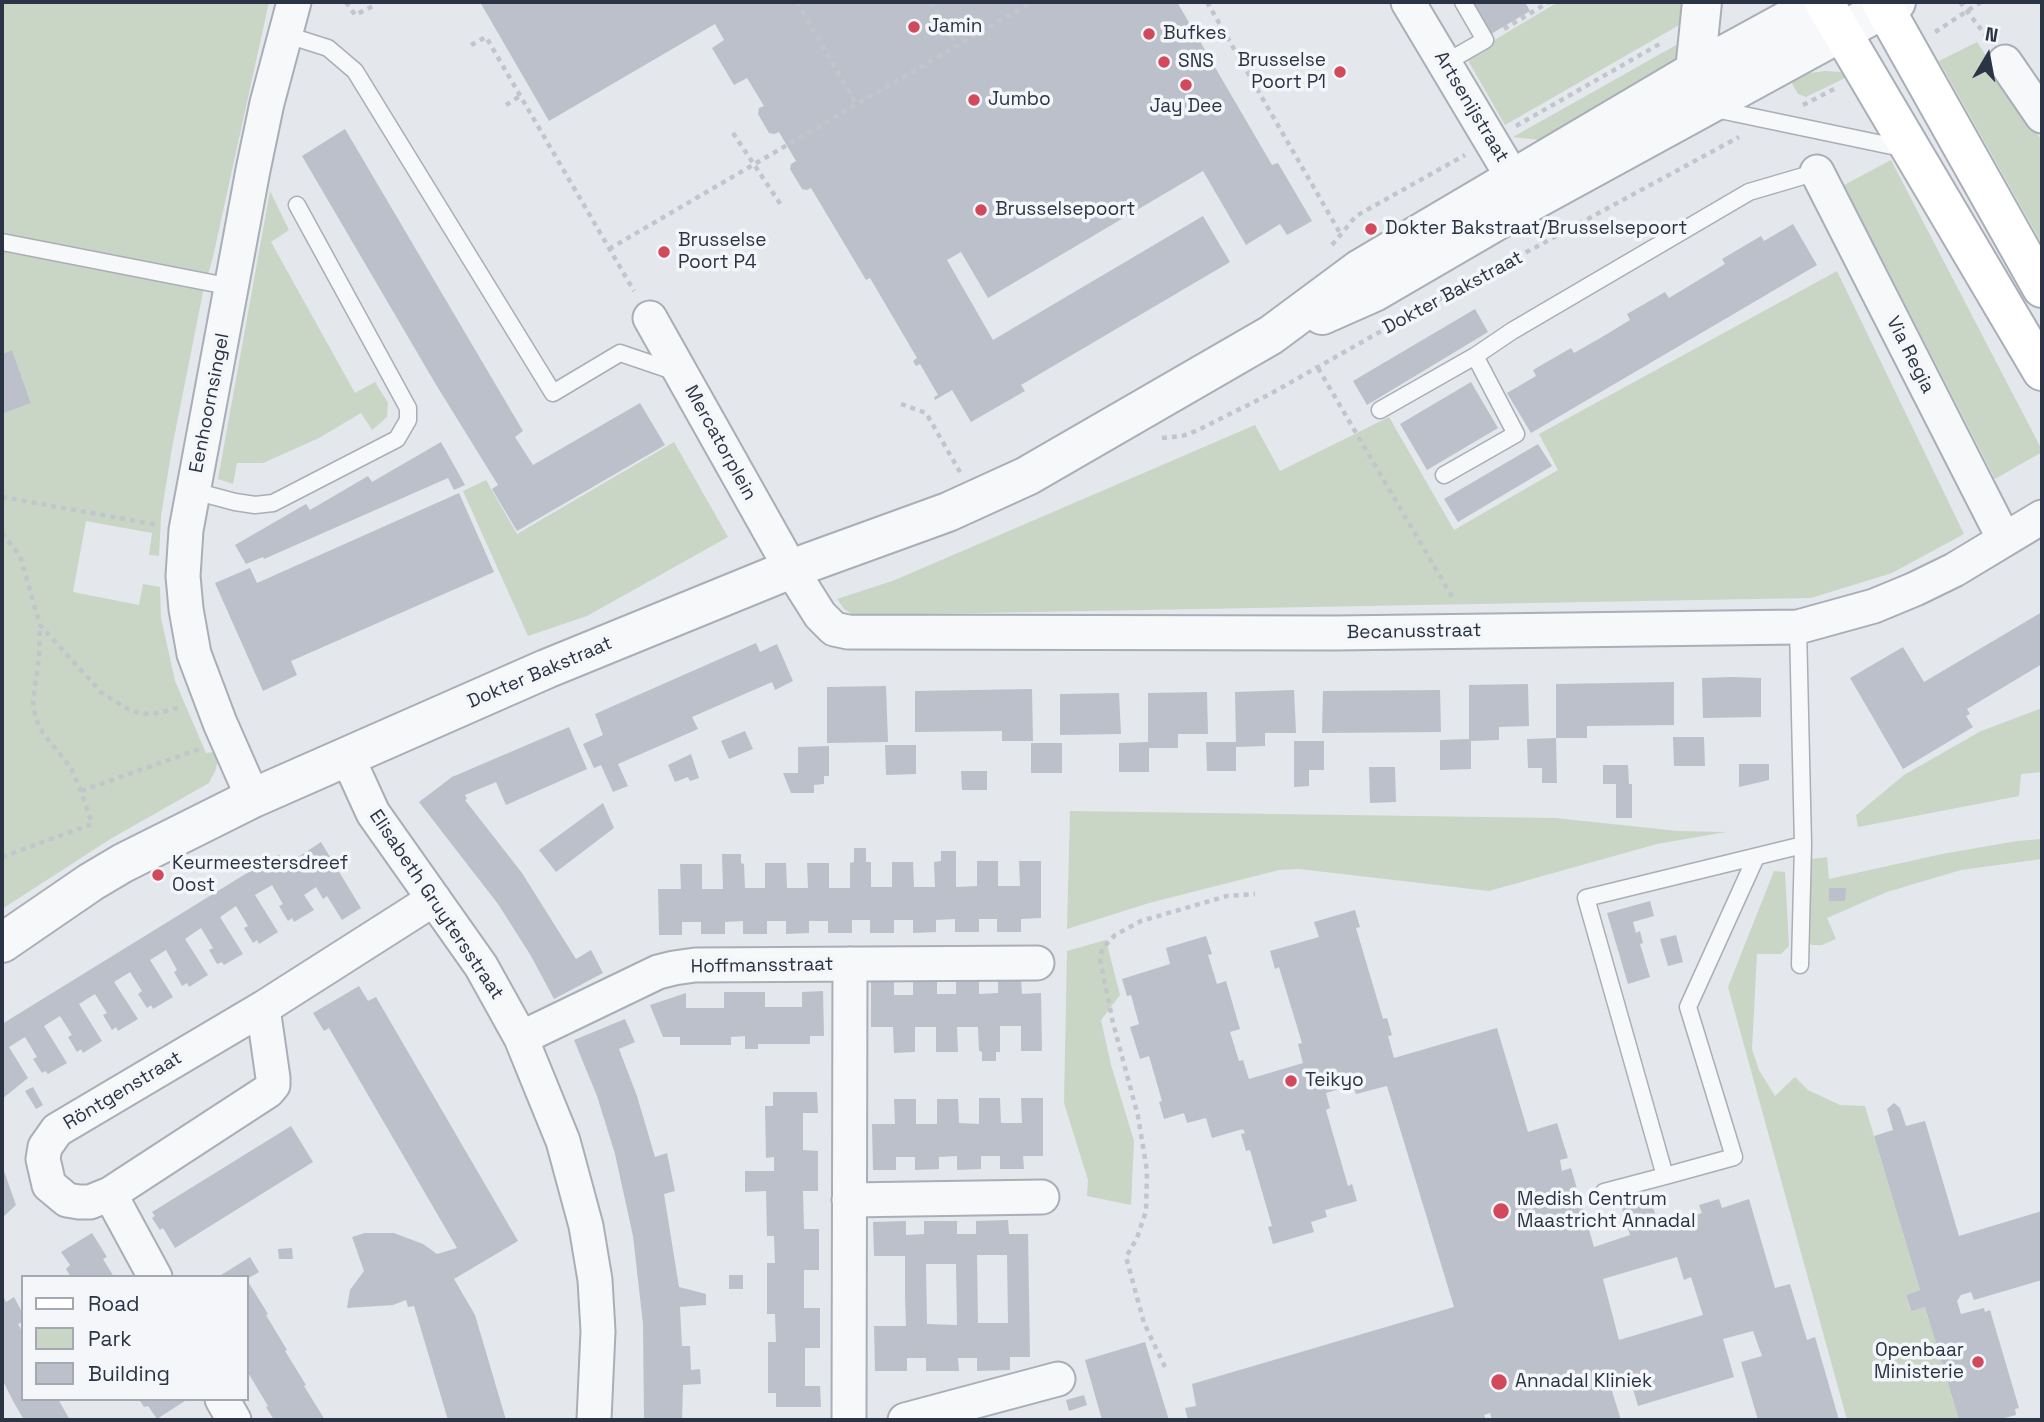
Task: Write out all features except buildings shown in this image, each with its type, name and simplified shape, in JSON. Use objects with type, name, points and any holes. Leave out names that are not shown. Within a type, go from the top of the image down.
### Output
[{"type":"main road","points":[[1887,4],[2042,288]]},
{"type":"main road","points":[[1829,12],[2042,371]]},
{"type":"street","name":"Eenhoornsingel","points":[[253,798],[194,654],[183,576],[187,530],[253,170],[284,34],[294,2]]},
{"type":"street","name":"Artsenijstraat","points":[[1408,2],[1491,140],[1511,196]]},
{"type":"street","name":"Dokter Bakstraat","points":[[2,943],[90,882],[253,798],[546,669],[791,569],[948,512],[1027,476],[1271,335],[1344,279],[1511,196],[1829,12],[1887,4]]},
{"type":"street","points":[[1699,88],[1701,11]]},
{"type":"street","points":[[2005,62],[2042,116]]},
{"type":"street","name":"Via Regia","points":[[1817,172],[2004,539]]},
{"type":"street","name":"Mercatorplein","points":[[643,306],[791,569]]},
{"type":"street","name":"Becanusstraat","points":[[791,569],[826,623],[834,629],[848,632],[1472,631],[1797,627],[1874,606],[1915,589],[1954,570],[2042,517]]},
{"type":"street","name":"Elisabeth Gruytersstraat","points":[[347,756],[373,813],[481,966],[521,1038],[563,1141],[586,1226],[598,1306],[594,1420]]},
{"type":"street","name":"Röntgenstraat","points":[[263,1008],[273,1078],[273,1085],[268,1091],[110,1194],[90,1202],[79,1202],[67,1200],[49,1185],[43,1158],[46,1147],[57,1130],[263,1008],[434,899]]},
{"type":"street","name":"Hoffmansstraat","points":[[521,1038],[658,972],[674,968],[695,965],[1037,962]]},
{"type":"street","name":"Hoffmansstraat","points":[[849,1420],[850,964]]},
{"type":"street","points":[[110,1194],[154,1275]]},
{"type":"street","points":[[849,1200],[1042,1197]]},
{"type":"street","points":[[905,1420],[1058,1379]]},
{"type":"street","points":[[223,1401],[234,1420]]},
{"type":"lane","points":[[1445,63],[1485,40],[1463,2]]},
{"type":"lane","points":[[284,34],[328,48],[355,71],[553,393],[620,354],[681,373]]},
{"type":"lane","points":[[1699,88],[1770,120],[1910,150]]},
{"type":"lane","points":[[1380,410],[1749,192],[1817,172]]},
{"type":"lane","points":[[194,491],[235,502],[255,505],[273,503],[397,439],[408,420],[408,408],[297,205]]},
{"type":"lane","points":[[2,242],[232,287]]},
{"type":"lane","points":[[1444,475],[1516,434],[1475,356]]},
{"type":"lane","points":[[1797,627],[1803,845],[1800,965]]},
{"type":"lane","points":[[1665,1175],[1586,898],[1803,845]]},
{"type":"lane","points":[[1604,1192],[1734,1157],[1688,1007],[1756,857]]},
{"type":"path","points":[[346,2],[355,15],[373,6]]},
{"type":"path","points":[[797,2],[856,104]]},
{"type":"path","points":[[931,2],[957,45]]},
{"type":"path","points":[[609,249],[1032,2]]},
{"type":"path","points":[[1207,2],[1333,218]]},
{"type":"path","points":[[1485,40],[1540,4],[1549,2]]},
{"type":"path","points":[[1960,2],[1967,12],[1981,2]]},
{"type":"path","points":[[1491,140],[1701,11]]},
{"type":"path","points":[[471,45],[486,37],[643,306]]},
{"type":"path","points":[[506,105],[520,96]]},
{"type":"path","name":"Dokter Bakstraat","points":[[1156,438],[1182,436],[1196,431],[1318,368],[1392,325],[1770,120]]},
{"type":"path","points":[[733,132],[783,208]]},
{"type":"path","points":[[1318,368],[1472,631]]},
{"type":"path","points":[[901,404],[926,413],[946,447]]},
{"type":"path","points":[[2,497],[187,530]]},
{"type":"path","points":[[2,533],[20,556],[40,625],[33,702],[36,719],[43,733],[71,768],[92,824],[2,857]]},
{"type":"path","points":[[40,625],[102,693],[128,709],[142,714],[159,713],[210,697]]},
{"type":"path","points":[[81,791],[227,738]]},
{"type":"path","points":[[1165,1367],[1144,1323],[1126,1257],[1137,1238],[1146,1212],[1147,1171],[1138,1116],[1100,959],[1102,949],[1115,935],[1141,921],[1227,896],[1255,894]]},
{"type":"green space","points":[[2,2],[269,2],[203,292],[172,448],[161,516],[159,556],[149,555],[152,533],[86,521],[73,592],[139,605],[143,584],[160,587],[161,618],[175,681],[206,753],[214,752],[216,769],[209,783],[112,838],[2,909],[2,414],[31,403],[12,350],[2,354]]},
{"type":"green space","points":[[1558,2],[1683,2],[1681,24],[1505,125],[1466,57]]},
{"type":"green space","points":[[1685,40],[1675,61],[1548,141],[1513,137]]},
{"type":"green space","points":[[1977,42],[2042,141],[2042,244],[1939,61]]},
{"type":"green space","points":[[1841,72],[1847,77],[1806,97],[1798,94],[1791,82],[1810,73]]},
{"type":"green space","points":[[1891,160],[2042,450],[1995,479],[1844,185]]},
{"type":"green space","points":[[270,191],[289,230],[271,242],[355,393],[375,382],[388,403],[387,417],[372,430],[361,413],[319,438],[263,463],[237,463],[233,484],[218,479]]},
{"type":"green space","points":[[1837,271],[1964,534],[1892,573],[1811,598],[866,615],[853,615],[844,609],[837,599],[895,580],[1255,425],[1280,471],[1389,417],[1454,530],[1558,470],[1539,434]]},
{"type":"green space","points":[[674,442],[728,537],[587,616],[528,636],[463,491],[486,480],[517,534]]},
{"type":"green space","points":[[2042,708],[2042,772],[2021,774],[2019,796],[1858,827],[1856,815],[1904,775],[1981,731]]},
{"type":"green space","points":[[1070,811],[1555,818],[1678,831],[1726,832],[1657,844],[1489,891],[1299,869],[1279,870],[1149,903],[1067,929]]},
{"type":"green space","points":[[2042,839],[2042,859],[1961,870],[1887,892],[1827,918],[1836,939],[1822,945],[1812,945],[1808,941],[1812,859],[1827,857],[1829,879],[1942,854]]},
{"type":"green space","points":[[1774,871],[1785,872],[1789,946],[1781,954],[1757,954],[1752,1049],[1759,1070],[1775,1096],[1795,1077],[1808,1090],[1840,1105],[1865,1106],[1920,1290],[1906,1295],[1910,1310],[1925,1307],[1959,1420],[1847,1420],[1728,987]]},
{"type":"green space","points":[[1106,940],[1120,995],[1101,1020],[1111,1065],[1134,1141],[1131,1205],[1087,1196],[1088,1180],[1064,1103],[1067,951]]},
{"type":"place","name":"Jamin","points":[[914,27]]},
{"type":"place","name":"Bufkes","points":[[1149,34]]},
{"type":"place","name":"SNS","points":[[1164,62]]},
{"type":"place","name":"Brusselse Poort P1","points":[[1340,72]]},
{"type":"place","name":"Jay Dee","points":[[1186,85]]},
{"type":"place","name":"Jumbo","points":[[974,100]]},
{"type":"place","name":"Brusselsepoort","points":[[981,210]]},
{"type":"place","name":"Dokter Bakstraat/Brusselsepoort","points":[[1371,229]]},
{"type":"place","name":"Brusselse Poort P4","points":[[664,252]]},
{"type":"place","name":"Keurmeestersdreef Oost","points":[[158,875]]},
{"type":"place","name":"Teikyo","points":[[1291,1081]]},
{"type":"place","name":"Medish Centrum Maastricht Annadal","points":[[1501,1211]]},
{"type":"place","name":"Openbaar Ministerie","points":[[1978,1362]]},
{"type":"place","name":"Annadal Kliniek","points":[[1499,1382]]}]
